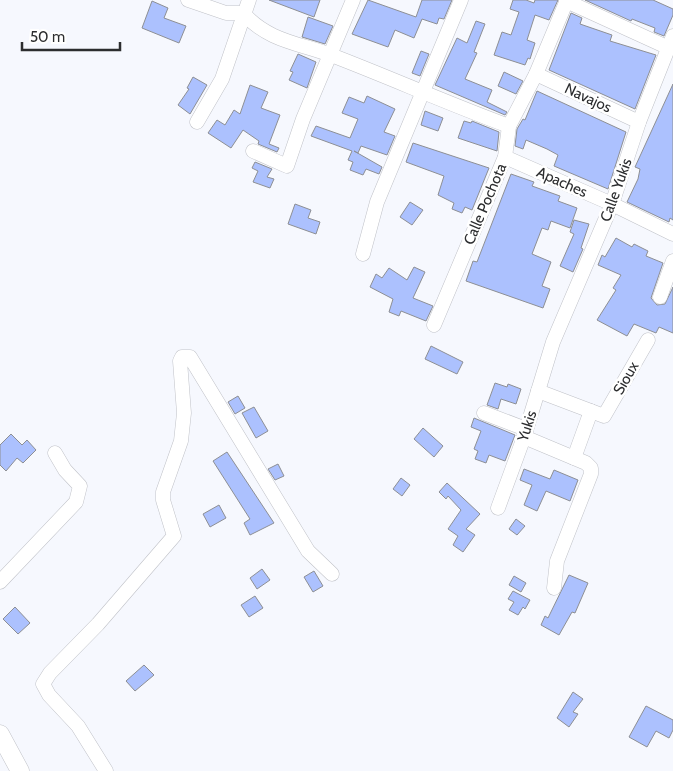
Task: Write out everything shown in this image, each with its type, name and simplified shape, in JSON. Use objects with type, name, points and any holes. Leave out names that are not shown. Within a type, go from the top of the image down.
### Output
[{"type":"street","points":[[188,0],[226,13],[246,6]]},
{"type":"street","points":[[253,151],[287,166],[303,119],[353,0]]},
{"type":"street","points":[[362,254],[377,202],[461,0]]},
{"type":"street","points":[[566,0],[671,42]]},
{"type":"street","name":"Calle Pochota","points":[[434,325],[505,157],[509,126],[536,74],[566,0]]},
{"type":"street","points":[[246,6],[252,23],[271,36],[330,55],[423,94],[509,126]]},
{"type":"street","points":[[197,122],[222,79],[246,6]]},
{"type":"street","name":"Calle Yukis","points":[[553,342],[612,204],[639,122],[671,42]]},
{"type":"street","name":"Navajos","points":[[536,74],[639,122]]},
{"type":"street","name":"Apaches","points":[[505,157],[612,204],[673,234]]},
{"type":"street","points":[[660,297],[673,261]]},
{"type":"street","name":"Sioux","points":[[591,411],[604,416],[648,340]]},
{"type":"street","name":"Yukis","points":[[498,508],[525,433],[553,342]]},
{"type":"street","points":[[106,771],[78,726],[48,695],[43,684],[50,673],[137,581],[174,536],[163,500],[163,492],[181,441],[184,413],[180,361],[182,357],[190,357],[308,551],[332,574]]},
{"type":"street","points":[[538,391],[591,411],[574,458]]},
{"type":"street","points":[[484,412],[586,463],[591,468],[592,474],[557,561],[554,588]]},
{"type":"street","points":[[0,582],[76,502],[80,486],[65,470],[55,452]]},
{"type":"street","points":[[0,734],[20,771]]},
{"type":"building","points":[[269,0],[320,0],[314,17]]},
{"type":"building","points":[[368,0],[416,17],[422,0],[452,0],[444,19],[439,18],[437,24],[422,19],[414,38],[395,30],[388,47],[352,34]]},
{"type":"building","points":[[513,0],[526,0],[534,3],[535,0],[558,0],[549,20],[535,15],[527,40],[535,43],[530,59],[528,58],[525,65],[494,55],[502,32],[511,35],[519,12],[510,9]]},
{"type":"building","points":[[585,0],[653,0],[673,9],[673,15],[664,36],[654,32],[655,28],[632,19],[631,21]]},
{"type":"building","points":[[152,1],[168,8],[164,18],[186,26],[179,43],[142,28]]},
{"type":"building","points":[[571,13],[582,18],[580,24],[612,35],[610,41],[656,55],[635,109],[549,70]]},
{"type":"building","points":[[308,17],[333,26],[325,44],[302,37]]},
{"type":"building","points":[[476,21],[485,24],[474,52],[477,53],[465,79],[492,90],[487,102],[507,112],[505,115],[435,85],[457,38],[467,43]]},
{"type":"building","points":[[421,51],[429,54],[420,76],[412,73]]},
{"type":"building","points":[[298,54],[316,62],[307,88],[289,80],[293,72],[290,71]]},
{"type":"building","points":[[504,72],[523,81],[516,94],[498,86]]},
{"type":"building","points":[[193,77],[207,85],[190,114],[178,105],[189,89],[187,88]]},
{"type":"building","points":[[673,84],[673,220],[670,218],[669,222],[627,202],[638,179],[640,169],[635,167]]},
{"type":"building","points":[[250,85],[268,92],[261,108],[280,115],[269,144],[279,148],[277,152],[258,144],[259,141],[243,130],[231,148],[208,133],[217,120],[225,125],[234,110],[240,114]]},
{"type":"building","points":[[537,91],[626,132],[608,189],[554,166],[558,155],[547,149],[526,140],[523,149],[515,146],[517,129],[523,119],[525,120]]},
{"type":"building","points":[[367,96],[395,109],[384,132],[395,136],[387,155],[361,146],[358,153],[354,151],[382,167],[379,174],[366,169],[363,175],[350,170],[353,162],[348,160],[352,151],[311,136],[316,126],[350,138],[358,119],[342,113],[349,97],[364,103]]},
{"type":"building","points":[[425,111],[443,118],[438,131],[421,125]]},
{"type":"building","points":[[464,121],[471,123],[472,121],[499,132],[497,151],[458,138]]},
{"type":"building","points":[[413,143],[489,168],[472,210],[465,207],[462,213],[452,209],[454,203],[438,195],[444,176],[406,162]]},
{"type":"building","points":[[255,162],[272,169],[267,177],[274,179],[270,188],[253,182],[258,171],[252,168]]},
{"type":"building","points":[[511,174],[534,182],[532,186],[560,196],[558,201],[577,208],[570,228],[551,221],[548,230],[542,228],[532,254],[551,262],[542,286],[550,289],[543,308],[466,281],[473,261],[477,262]]},
{"type":"building","points":[[410,202],[423,210],[412,225],[400,217]]},
{"type":"building","points":[[295,204],[311,210],[308,218],[320,222],[316,234],[288,224]]},
{"type":"building","points":[[574,220],[589,224],[581,248],[583,249],[573,272],[560,266],[574,234],[570,232]]},
{"type":"building","points":[[616,238],[632,247],[634,244],[648,251],[646,256],[663,263],[651,298],[657,305],[665,304],[673,287],[673,333],[659,327],[656,333],[634,324],[627,336],[597,320],[616,290],[613,288],[621,275],[598,265],[602,255],[605,257]]},
{"type":"building","points":[[414,267],[425,272],[413,298],[433,306],[426,321],[401,311],[399,316],[389,312],[393,299],[370,287],[376,274],[382,278],[389,268],[407,280]]},
{"type":"building","points":[[431,346],[463,362],[457,374],[425,359]]},
{"type":"building","points":[[495,383],[507,387],[508,384],[521,389],[516,404],[501,399],[498,409],[487,405]]},
{"type":"building","points":[[238,396],[245,408],[235,414],[228,402]]},
{"type":"building","points":[[254,407],[268,431],[256,438],[242,413]]},
{"type":"building","points":[[474,418],[515,435],[505,461],[489,455],[486,463],[475,459],[478,451],[474,449],[481,431],[471,427]]},
{"type":"building","points":[[423,428],[443,446],[434,457],[414,439]]},
{"type":"building","points":[[11,434],[22,445],[27,440],[36,450],[23,463],[17,458],[6,471],[0,465],[0,445]]},
{"type":"building","points":[[227,452],[274,523],[250,535],[244,523],[250,519],[213,461]]},
{"type":"building","points":[[278,464],[284,476],[275,480],[268,469]]},
{"type":"building","points":[[524,469],[550,479],[554,470],[578,480],[570,501],[546,491],[537,511],[524,505],[532,485],[520,480]]},
{"type":"building","points":[[401,478],[410,485],[402,496],[393,489]]},
{"type":"building","points":[[447,483],[480,514],[466,529],[475,535],[463,552],[453,545],[458,536],[448,529],[461,510],[448,496],[446,499],[439,492]]},
{"type":"building","points":[[219,505],[226,518],[210,527],[203,514]]},
{"type":"building","points":[[516,519],[525,526],[517,535],[509,529]]},
{"type":"building","points":[[262,569],[270,580],[257,589],[250,578]]},
{"type":"building","points":[[314,571],[323,586],[313,592],[304,577]]},
{"type":"building","points":[[569,575],[588,583],[575,613],[572,612],[559,635],[541,625],[545,616],[548,618]]},
{"type":"building","points":[[514,576],[526,583],[521,592],[509,585]]},
{"type":"building","points":[[513,591],[530,600],[525,609],[523,607],[518,615],[509,610],[514,602],[508,599]]},
{"type":"building","points":[[255,596],[263,608],[249,617],[241,605]]},
{"type":"building","points":[[15,607],[30,623],[18,634],[3,619]]},
{"type":"building","points":[[144,665],[154,675],[135,691],[126,681]]},
{"type":"building","points":[[573,692],[583,699],[573,712],[578,714],[569,727],[557,718]]},
{"type":"building","points":[[646,706],[673,720],[673,730],[669,738],[656,731],[647,747],[629,737]]}]
